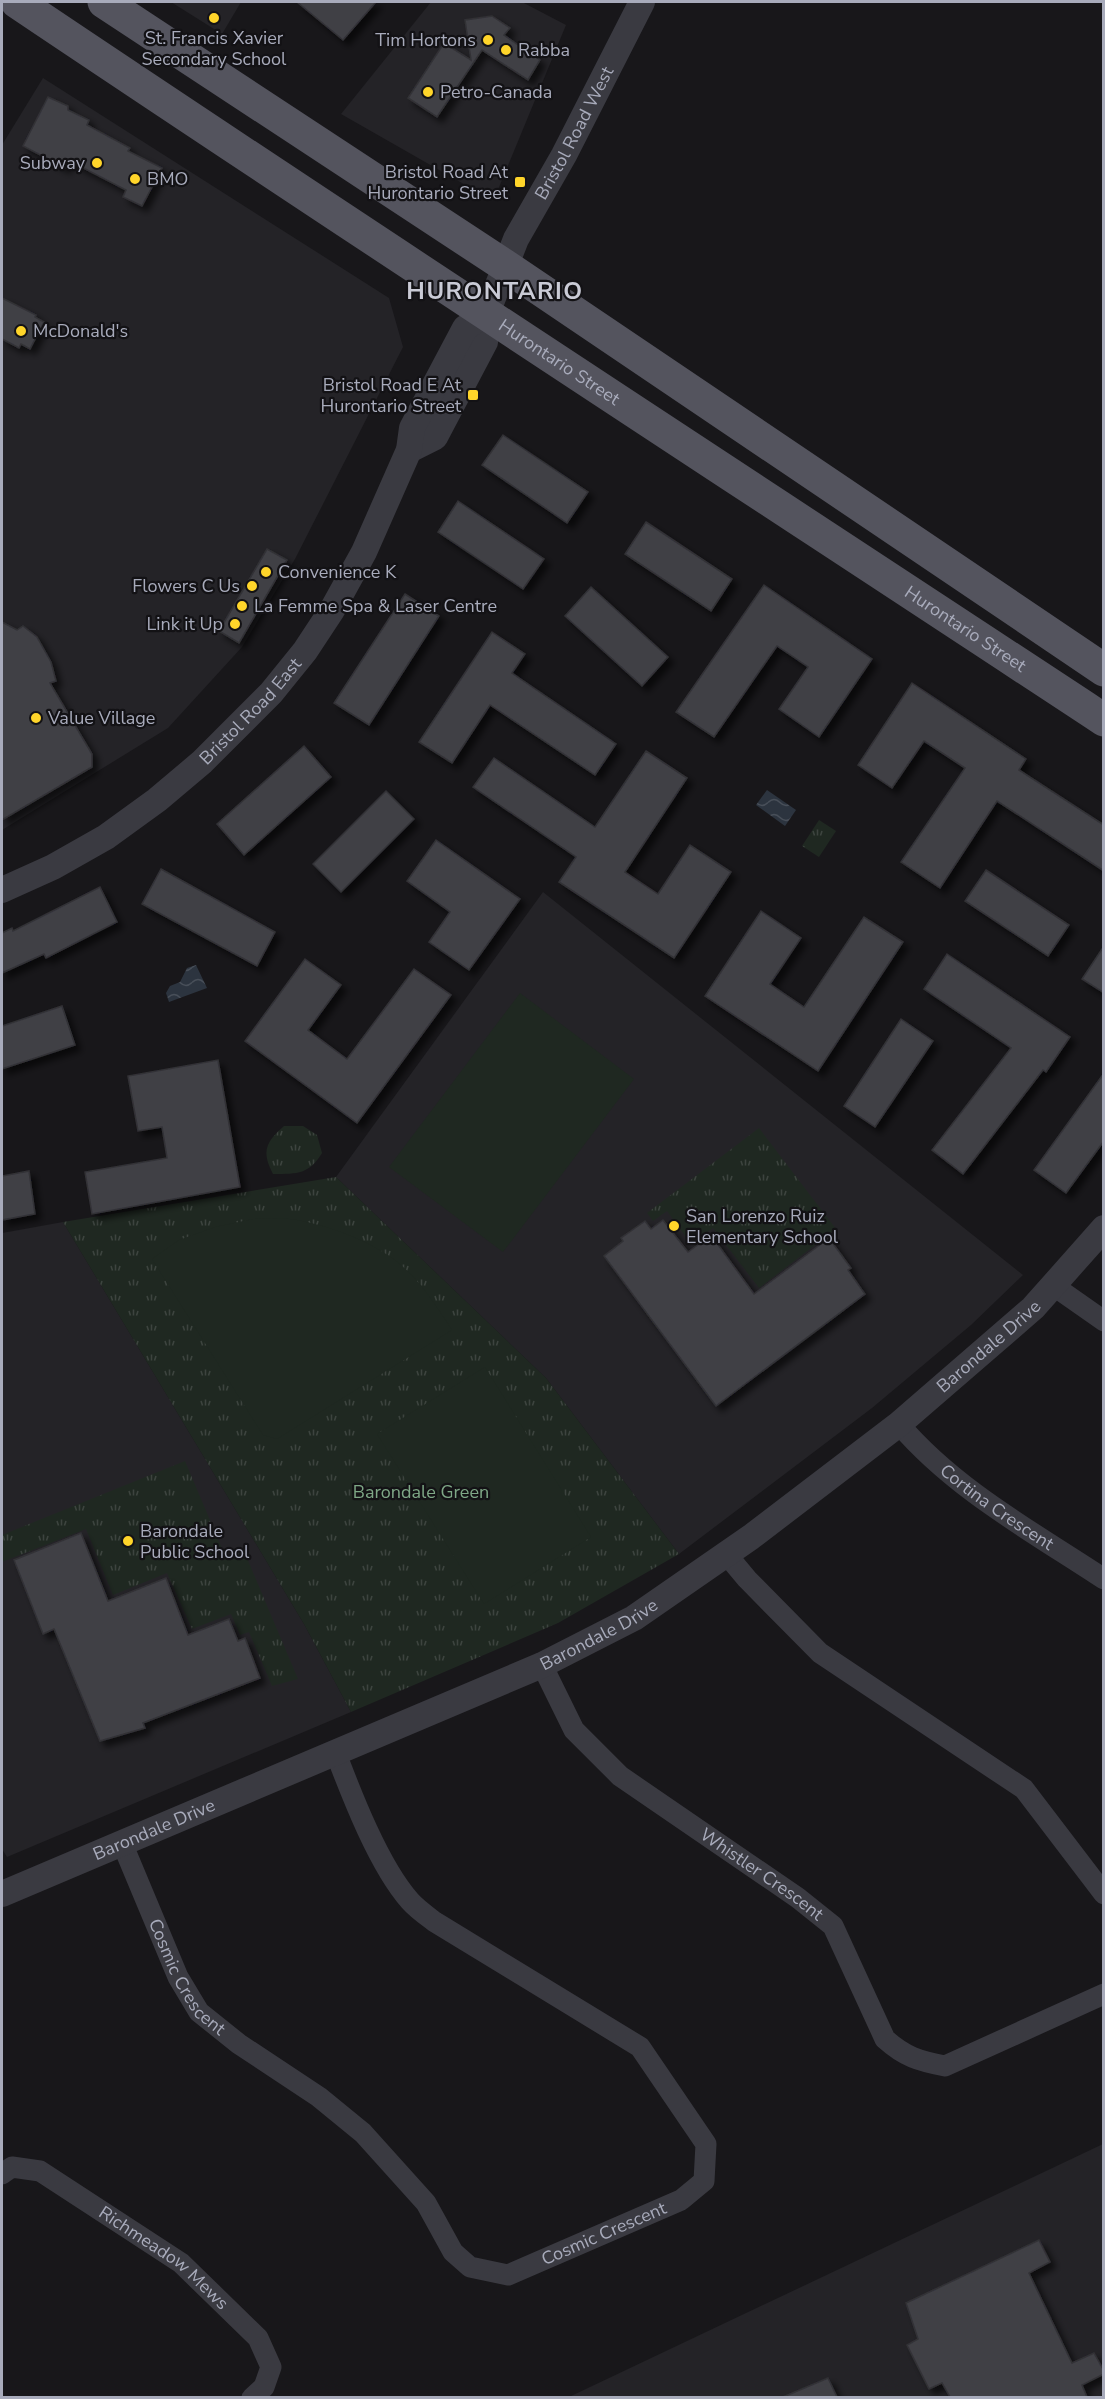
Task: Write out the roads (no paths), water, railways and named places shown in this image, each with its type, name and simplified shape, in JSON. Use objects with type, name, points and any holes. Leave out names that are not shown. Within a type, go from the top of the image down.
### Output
[{"type":"main road","name":"Hurontario Street","points":[[17,2],[274,175],[1104,720]]},
{"type":"main road","points":[[104,2],[504,264],[1104,670]]},
{"type":"street","name":"Bristol Road West","points":[[487,313],[504,264],[516,239],[569,145],[642,2]]},
{"type":"street","name":"Bristol Road East","points":[[2,890],[53,867],[106,837],[157,800],[202,762],[263,702],[305,651],[332,610],[364,552],[410,450],[435,437],[485,342],[487,313]]},
{"type":"street","name":"Barondale Drive","points":[[2,1893],[542,1665],[634,1618],[727,1555],[899,1424],[963,1371],[1054,1286],[1104,1228]]},
{"type":"street","points":[[1054,1286],[1104,1321]]},
{"type":"street","name":"Cortina Crescent","points":[[899,1424],[920,1449],[984,1498],[1104,1579]]},
{"type":"street","points":[[727,1555],[747,1580],[820,1653],[1024,1789],[1104,1894]]},
{"type":"street","name":"Whistler Crescent","points":[[542,1665],[574,1730],[620,1776],[798,1898],[832,1926],[885,2039],[900,2052],[918,2060],[945,2066],[1104,1994]]},
{"type":"street","name":"Cosmic Crescent","points":[[123,1843],[178,1977],[199,2012],[239,2044],[320,2097],[363,2133],[426,2203],[453,2252],[470,2267],[508,2275],[681,2200],[704,2181],[706,2144],[640,2047],[435,1923],[411,1902],[386,1866],[348,1785],[335,1751]]},
{"type":"street","name":"Richmeadow Mews","points":[[2,2174],[12,2167],[40,2170],[181,2263],[258,2338],[271,2367],[264,2387],[252,2397]]},
{"type":"water","points":[[767,790],[796,810],[785,826],[756,805]]},
{"type":"water","points":[[196,965],[207,988],[169,1002],[166,993],[170,986],[180,982],[187,968]]},
{"type":"place","name":"St. Francis Xavier Secondary School","points":[[214,18]]},
{"type":"place","name":"Tim Hortons","points":[[488,40]]},
{"type":"place","name":"Rabba","points":[[506,50]]},
{"type":"place","name":"Petro-Canada","points":[[428,92]]},
{"type":"place","name":"Subway","points":[[97,163]]},
{"type":"place","name":"BMO","points":[[135,179]]},
{"type":"place","name":"Bristol Road At Hurontario Street","points":[[520,182]]},
{"type":"place","name":"McDonald's","points":[[21,331]]},
{"type":"place","name":"Bristol Road E At Hurontario Street","points":[[473,395]]},
{"type":"place","name":"Convenience K","points":[[266,572]]},
{"type":"place","name":"Flowers C Us","points":[[252,586]]},
{"type":"place","name":"La Femme Spa & Laser Centre","points":[[242,606]]},
{"type":"place","name":"Link it Up","points":[[235,624]]},
{"type":"place","name":"Value Village","points":[[36,718]]},
{"type":"place","name":"San Lorenzo Ruiz Elementary School","points":[[674,1226]]},
{"type":"place","name":"Barondale Public School","points":[[128,1541]]},
{"type":"district","name":"HURONTARIO","points":[[495,291]]},
{"type":"park label","name":"Barondale Green","points":[[421,1492]]}]
